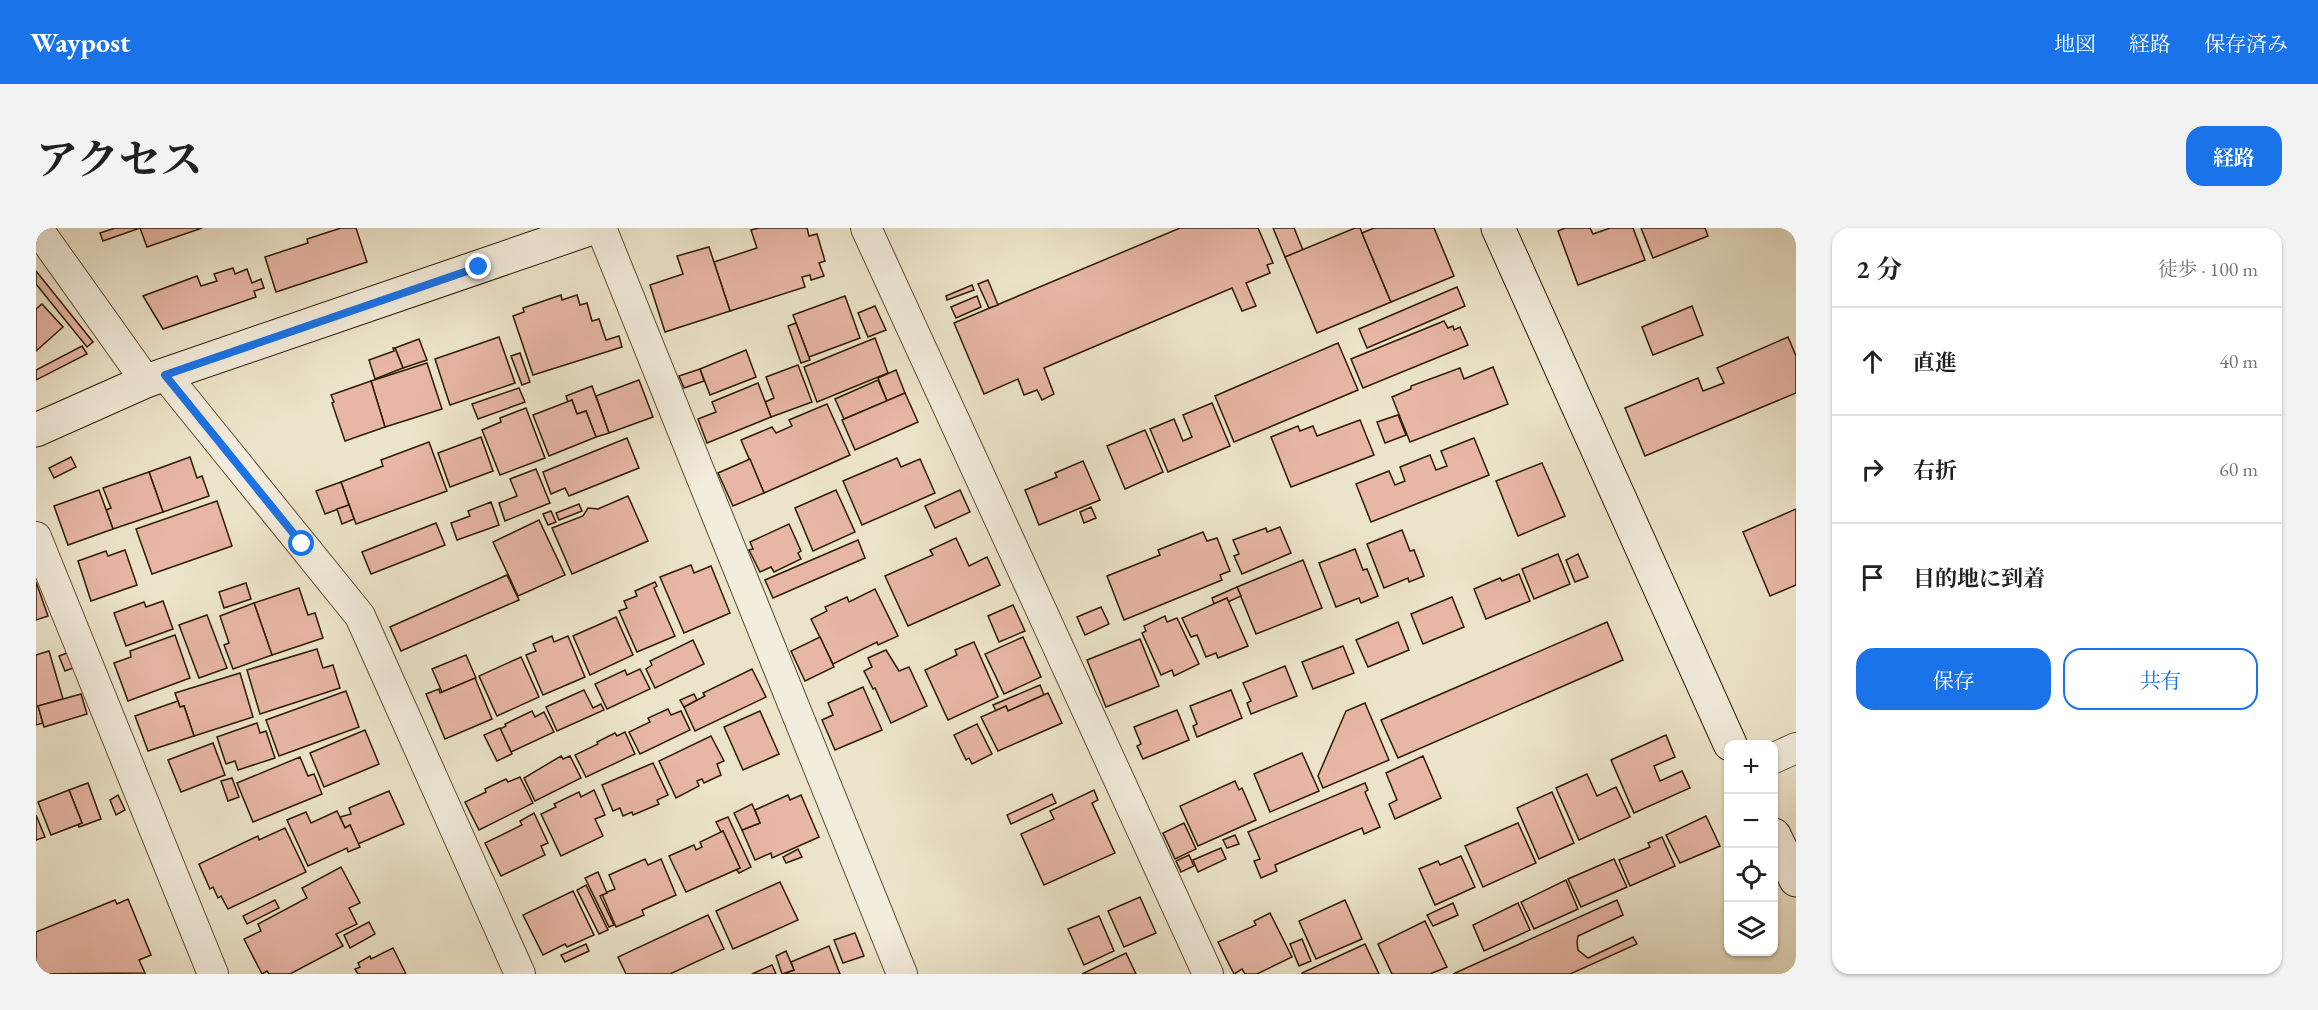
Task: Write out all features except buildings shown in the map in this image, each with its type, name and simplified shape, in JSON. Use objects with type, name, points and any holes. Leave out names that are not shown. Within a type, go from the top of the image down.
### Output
[{"type":"street","points":[[37,228],[155,378],[360,616],[520,974]]},
{"type":"street","points":[[36,430],[155,378],[592,228]]},
{"type":"street","points":[[602,228],[902,974]]},
{"type":"street","points":[[866,228],[1208,974]]},
{"type":"street","points":[[1498,228],[1728,740]]},
{"type":"street","points":[[36,537],[213,974]]},
{"type":"street","points":[[1778,756],[1796,748]]},
{"type":"street","points":[[1778,845],[1796,880]]},
{"type":"route","points":[[302,544],[165,375],[479,267]]}]
